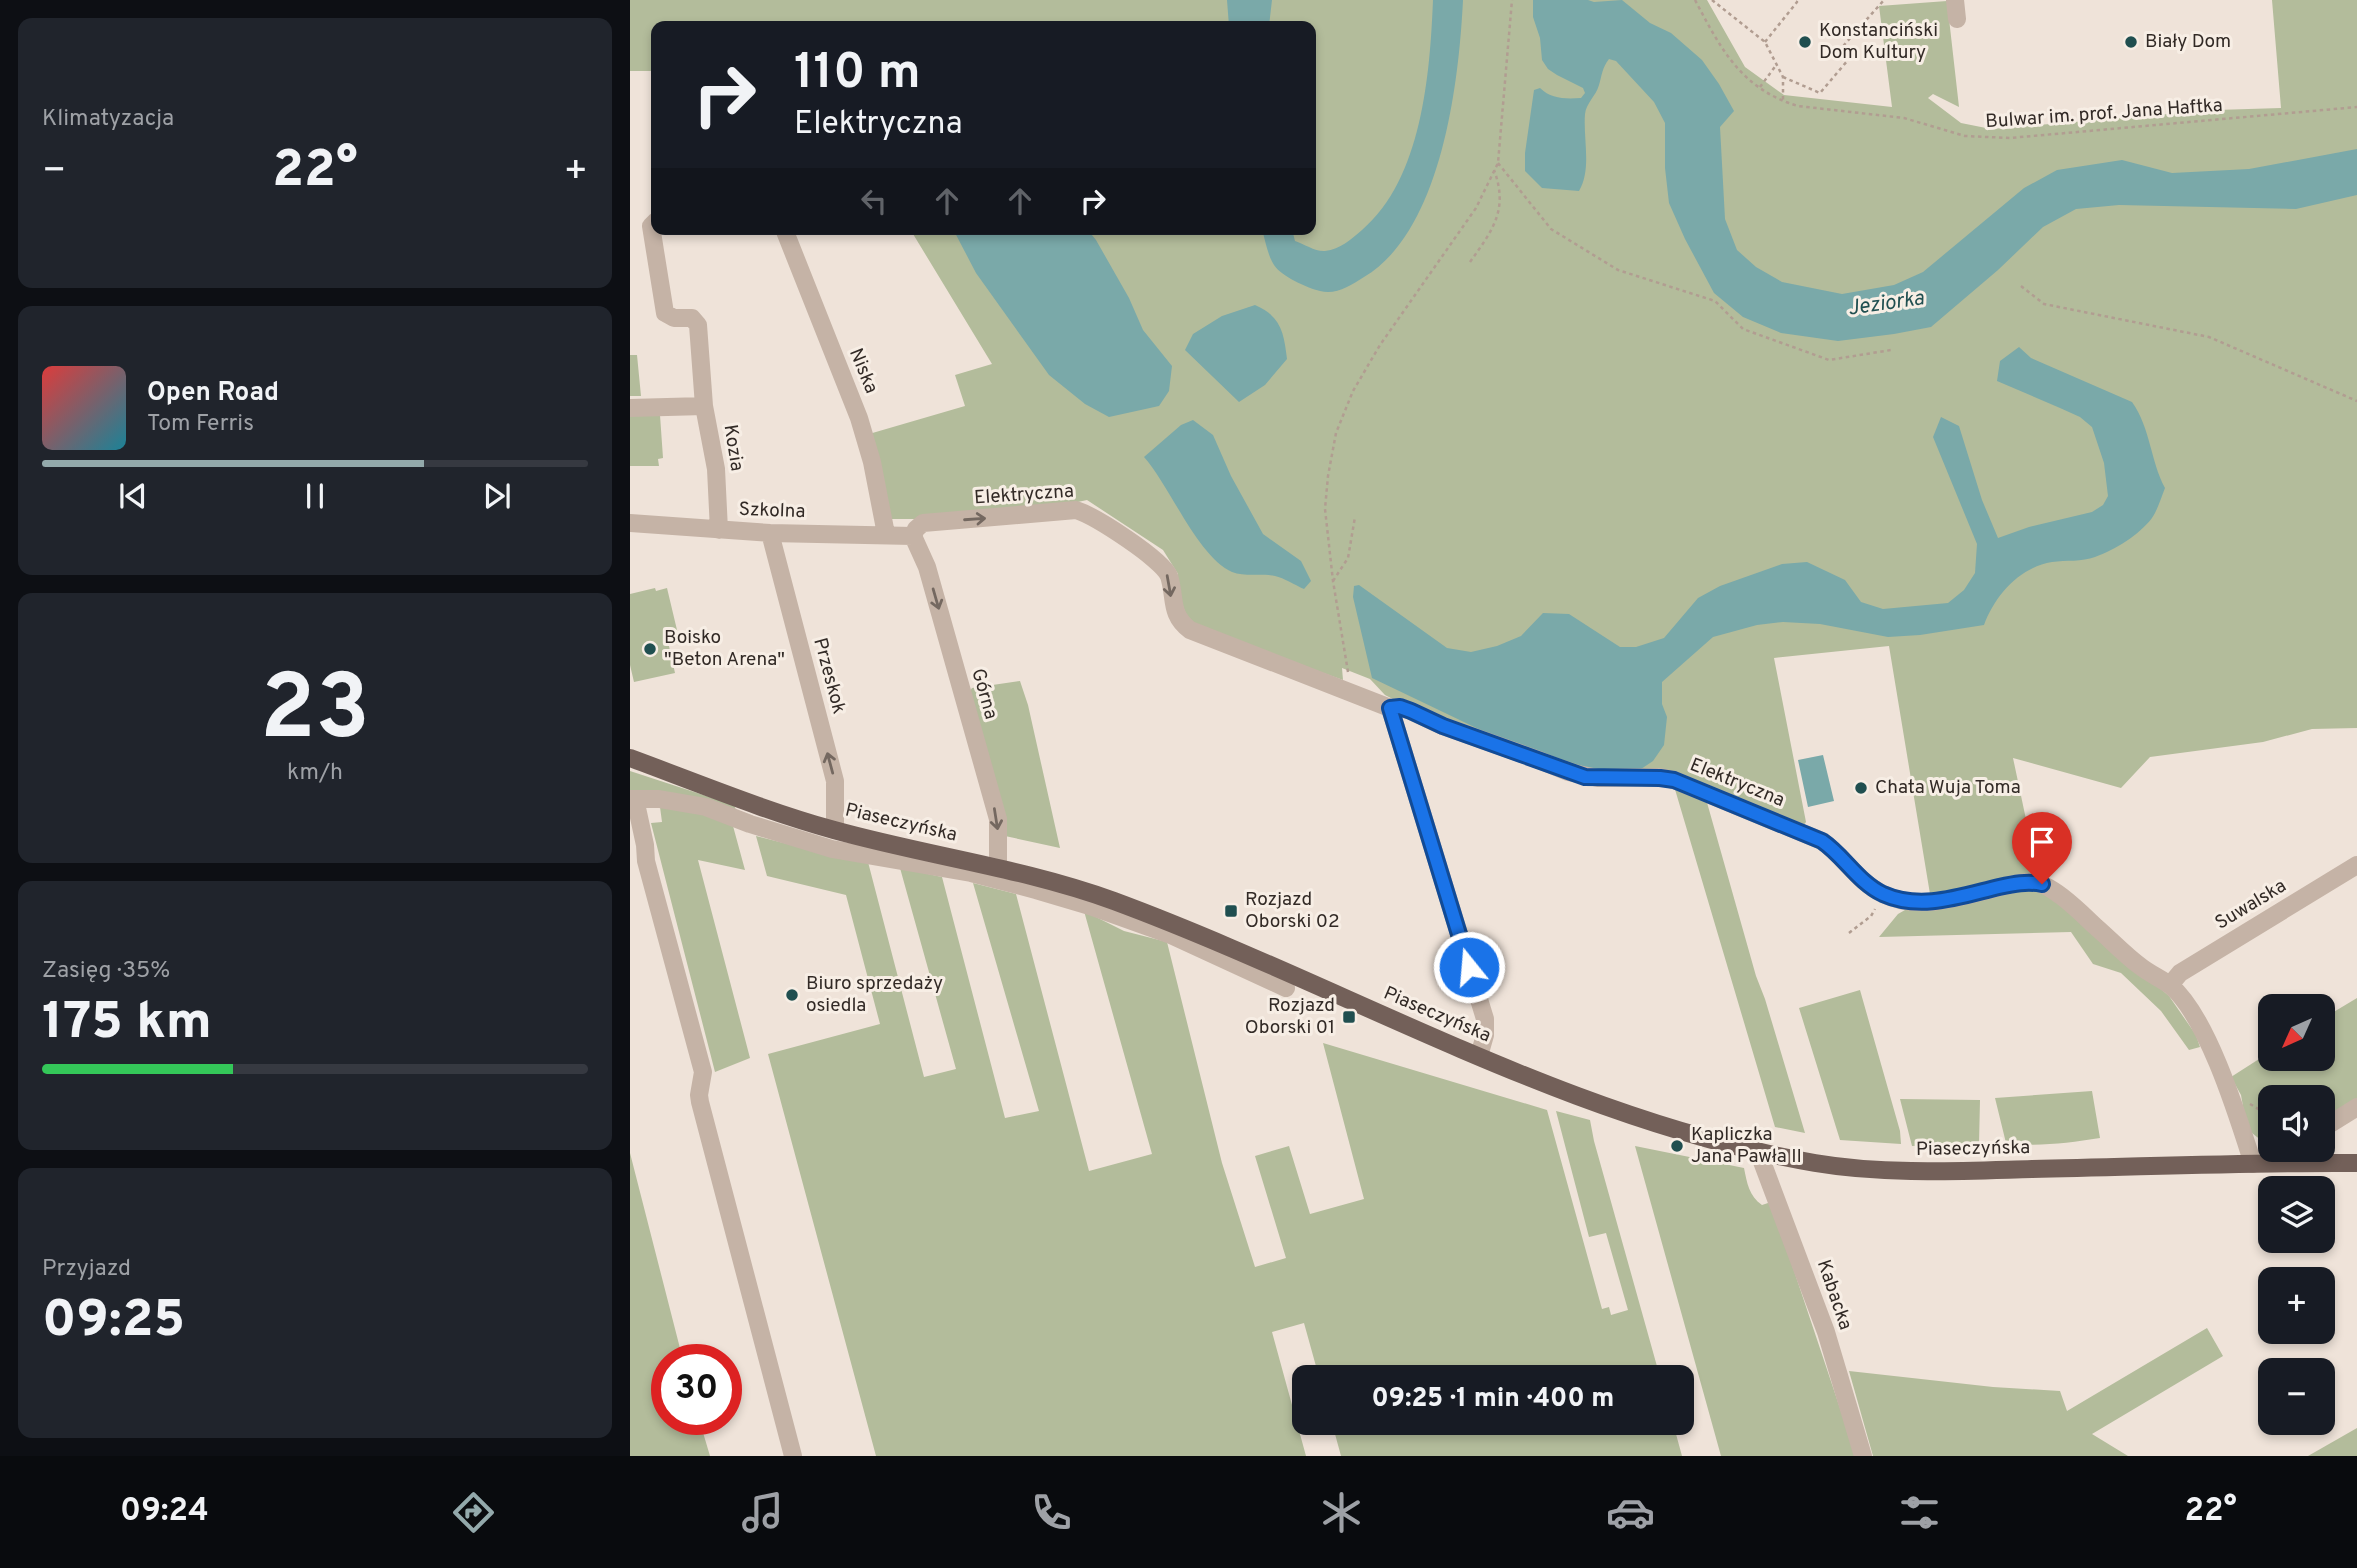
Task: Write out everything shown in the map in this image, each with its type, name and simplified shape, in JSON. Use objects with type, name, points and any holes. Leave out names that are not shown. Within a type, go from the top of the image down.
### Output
[{"type":"main road","name":"Piaseczyńska","points":[[630,758],[770,810],[835,830],[1070,886],[1217,943],[1479,1056],[1614,1109],[1758,1151],[1821,1164],[1906,1170],[2266,1162]]},
{"type":"main road","name":"Piaseczyńska","points":[[2335,1160],[2357,1163]]},
{"type":"street","points":[[1955,0],[1957,19]]},
{"type":"street","points":[[652,235],[665,313],[674,318],[692,318],[698,325],[704,406]]},
{"type":"street","name":"Niska","points":[[786,235],[859,418],[872,462],[886,534]]},
{"type":"street","name":"Kozia","points":[[630,408],[704,406],[716,470],[719,530]]},
{"type":"street","name":"Elektryczna","points":[[913,536],[918,526],[923,523],[1076,510],[1090,514],[1157,561],[1168,576],[1172,605],[1182,624],[1190,630],[1390,708],[1400,707],[1443,726],[1585,777],[1674,780],[1822,841],[1836,850],[1857,876],[1881,893],[1906,902],[1930,903],[2020,883],[2042,884],[2088,920],[2138,965],[2170,985],[2187,1005],[2231,1096],[2253,1164]]},
{"type":"street","name":"Szkolna","points":[[630,523],[770,533],[913,536]]},
{"type":"street","name":"Przeskok","points":[[770,533],[835,781],[835,830]]},
{"type":"street","name":"Górna","points":[[913,536],[927,567],[998,819],[998,867]]},
{"type":"street","points":[[1390,708],[1485,1019],[1485,1035],[1479,1056]]},
{"type":"street","points":[[793,1456],[698,1095],[703,1072],[646,860],[645,845],[633,799],[659,799],[706,807],[750,824],[832,849],[971,873],[1090,906],[1171,935],[1286,988]]},
{"type":"street","name":"Suwalska","points":[[2170,985],[2180,973],[2357,865]]},
{"type":"street","points":[[2335,1121],[2357,1107]]},
{"type":"street","name":"Kabacka","points":[[1758,1151],[1826,1332],[1863,1456]]},
{"type":"path","points":[[1350,691],[1325,509],[1336,433],[1353,391],[1380,345],[1464,226],[1498,163],[1512,0]]},
{"type":"path","name":"Bulwar im. prof. Jana Haftka","points":[[1695,0],[1736,69],[1759,88],[1783,101],[1797,106],[1904,118],[1965,136],[2010,138],[2357,107]]},
{"type":"path","points":[[1712,0],[1765,42],[1783,77],[1783,101]]},
{"type":"path","points":[[1783,77],[1820,93],[1848,60],[1844,45],[1884,0]]},
{"type":"path","points":[[1765,42],[1797,1]]},
{"type":"path","points":[[1759,88],[1777,64]]},
{"type":"path","points":[[1498,163],[1551,229],[1618,270],[1715,301],[1743,329],[1829,360],[1891,350]]},
{"type":"path","points":[[1470,262],[1493,230],[1498,217],[1500,198],[1494,170]]},
{"type":"path","points":[[2021,286],[2043,304],[2209,337],[2357,401]]},
{"type":"path","points":[[1333,581],[1348,558],[1355,517]]},
{"type":"path","points":[[1849,933],[1871,916],[1881,893]]},
{"type":"green space","points":[[630,0],[1707,0],[1745,67],[1784,95],[1892,107],[1879,6],[1947,1],[1959,107],[1933,94],[1928,98],[1961,123],[1991,129],[2216,110],[2281,108],[2272,0],[2357,0],[2357,728],[2312,729],[2263,742],[2150,757],[2121,788],[2013,758],[2037,871],[2018,880],[1930,894],[1889,646],[1774,658],[1806,822],[1801,829],[1671,776],[1575,773],[1412,709],[1385,695],[1370,679],[1342,668],[1343,680],[1199,629],[1188,620],[1177,590],[1178,574],[1163,550],[1087,500],[917,519],[889,519],[869,434],[965,406],[955,375],[992,364],[914,235],[1316,235],[1316,21],[651,21],[651,71],[630,71]]},
{"type":"green space","points":[[630,355],[637,355],[641,396],[630,396]]},
{"type":"green space","points":[[630,415],[660,415],[663,458],[658,459],[659,466],[630,466]]},
{"type":"green space","name":"Boisko \"Beton Arena\"","points":[[655,588],[656,591],[667,588],[677,630],[666,633],[675,673],[634,682],[630,665],[630,594]]},
{"type":"green space","points":[[1020,681],[1028,705],[1060,848],[1005,836],[967,695],[972,688]]},
{"type":"green space","points":[[630,771],[734,805],[738,815],[630,792]]},
{"type":"green space","points":[[1674,786],[1706,799],[1756,976],[1805,1133],[1775,1127]]},
{"type":"green space","points":[[660,807],[709,814],[733,826],[745,870],[698,860],[750,1058],[715,1072],[651,823],[662,822]]},
{"type":"green space","points":[[756,836],[868,862],[924,1077],[956,1069],[900,868],[942,877],[1005,1118],[1039,1111],[973,883],[1016,894],[1089,1171],[1152,1154],[1084,911],[1124,931],[1167,942],[1222,1163],[1255,1267],[1286,1258],[1255,1156],[1289,1146],[1310,1214],[1364,1199],[1323,1043],[1547,1110],[1602,1309],[1609,1307],[1611,1315],[1628,1310],[1606,1233],[1589,1237],[1556,1111],[1590,1120],[1657,1365],[1316,1365],[1304,1323],[1272,1332],[1292,1405],[1292,1435],[1300,1435],[1306,1456],[876,1456],[768,1054],[880,1024],[846,895],[767,876]]},
{"type":"green space","points":[[2031,887],[2047,891],[2169,996],[2196,1035],[2200,1047],[2189,1050],[2161,1011],[2121,973],[2093,964],[2071,932],[1879,937],[1898,914],[1912,906]]},
{"type":"green space","points":[[1860,990],[1900,1131],[1901,1144],[1840,1140],[1799,1008]]},
{"type":"green space","points":[[2357,998],[2357,1101],[2335,1114],[2335,1085],[2258,1085],[2258,1138],[2247,1129],[2241,1095],[2231,1077],[2258,1060],[2258,1071],[2335,1071],[2335,1011]]},
{"type":"green space","points":[[2092,1091],[2100,1138],[2065,1143],[2006,1143],[1995,1098]]},
{"type":"green space","points":[[1900,1099],[1980,1100],[1979,1144],[1912,1146]]},
{"type":"green space","points":[[1635,1146],[1744,1168],[1754,1198],[1762,1205],[1771,1202],[1856,1456],[1721,1456]]},
{"type":"green space","points":[[630,1153],[679,1344],[651,1344],[651,1435],[704,1435],[710,1456],[630,1456]]},
{"type":"green space","points":[[2207,1328],[2223,1356],[2092,1434],[2128,1456],[1873,1456],[1849,1371],[1993,1387],[2060,1391],[2067,1411]]},
{"type":"green space","points":[[2357,1428],[2357,1456],[2308,1456]]},
{"type":"green space","points":[[1335,1435],[1676,1435],[1682,1456],[1341,1456]]},
{"type":"water","points":[[1227,0],[1272,0],[1270,21],[1229,21]]},
{"type":"water","points":[[1433,0],[1463,0],[1457,71],[1441,152],[1429,191],[1412,226],[1390,255],[1364,277],[1337,291],[1320,291],[1282,273],[1268,253],[1264,235],[1294,235],[1295,241],[1325,251],[1349,241],[1382,209],[1398,183],[1410,154],[1419,124],[1429,60]]},
{"type":"water","name":"Jeziorka","points":[[1533,0],[1622,0],[1650,23],[1671,33],[1702,60],[1734,111],[1720,127],[1725,219],[1737,250],[1756,267],[1782,282],[1842,294],[1894,285],[1923,272],[2024,188],[2057,170],[2122,160],[2172,173],[2249,169],[2357,149],[2357,195],[2296,209],[2119,205],[2076,209],[2043,227],[1998,270],[1931,327],[1838,341],[1781,333],[1743,317],[1714,293],[1669,203],[1665,168],[1665,123],[1654,102],[1616,61],[1609,59],[1607,62],[1598,89],[1586,110],[1586,164],[1579,191],[1542,188],[1525,171],[1534,90],[1540,88],[1564,98],[1581,98],[1585,93],[1583,88],[1548,69],[1542,60],[1540,38],[1533,17]]},
{"type":"water","points":[[956,235],[1092,235],[1129,298],[1143,330],[1172,366],[1169,391],[1159,406],[1109,417],[1085,404],[1049,375],[976,273]]},
{"type":"water","points":[[1255,305],[1271,314],[1280,326],[1287,359],[1265,385],[1239,402],[1185,350],[1193,334],[1222,316]]},
{"type":"water","points":[[2019,347],[2031,358],[2132,402],[2143,423],[2165,488],[2152,518],[2134,536],[2095,557],[2052,562],[2029,570],[2002,593],[1984,625],[1888,637],[1820,624],[1783,622],[1757,625],[1713,637],[1662,682],[1662,704],[1667,717],[1664,745],[1653,761],[1638,771],[1620,773],[1609,769],[1591,769],[1491,735],[1372,678],[1353,597],[1354,586],[1359,585],[1447,648],[1471,652],[1497,646],[1521,636],[1543,613],[1569,614],[1620,647],[1636,647],[1664,638],[1698,598],[1720,586],[1782,564],[1807,562],[1845,580],[1861,602],[1883,609],[1948,603],[1964,590],[1975,573],[1977,544],[1933,437],[1941,417],[1959,426],[1982,500],[1998,538],[2029,527],[2092,512],[2103,505],[2108,496],[2104,463],[2092,427],[2080,417],[1997,381],[2000,361]]},
{"type":"water","points":[[1193,420],[1213,435],[1231,476],[1263,534],[1301,561],[1311,581],[1304,589],[1275,576],[1232,572],[1219,564],[1196,536],[1144,457],[1181,425]]},
{"type":"water","points":[[1823,755],[1834,801],[1808,807],[1798,760]]},
{"type":"place","name":"Konstanciński Dom Kultury","points":[[1805,42]]},
{"type":"place","name":"Biały Dom","points":[[2131,42]]},
{"type":"place","name":"Boisko \"Beton Arena\"","points":[[650,649]]},
{"type":"place","name":"Chata Wuja Toma","points":[[1861,788]]},
{"type":"place","name":"Rozjazd Oborski 02","points":[[1231,911]]},
{"type":"place","name":"Biuro sprzedaży osiedla","points":[[792,995]]},
{"type":"place","name":"Rozjazd Oborski 01","points":[[1349,1017]]},
{"type":"place","name":"Kapliczka Jana Pawła II","points":[[1677,1146]]},
{"type":"route","points":[[1469,967],[1390,708],[1400,707],[1443,726],[1585,777],[1674,780],[1822,841],[1836,850],[1857,876],[1881,893],[1906,902],[1930,903],[2020,883],[2042,884]]}]
